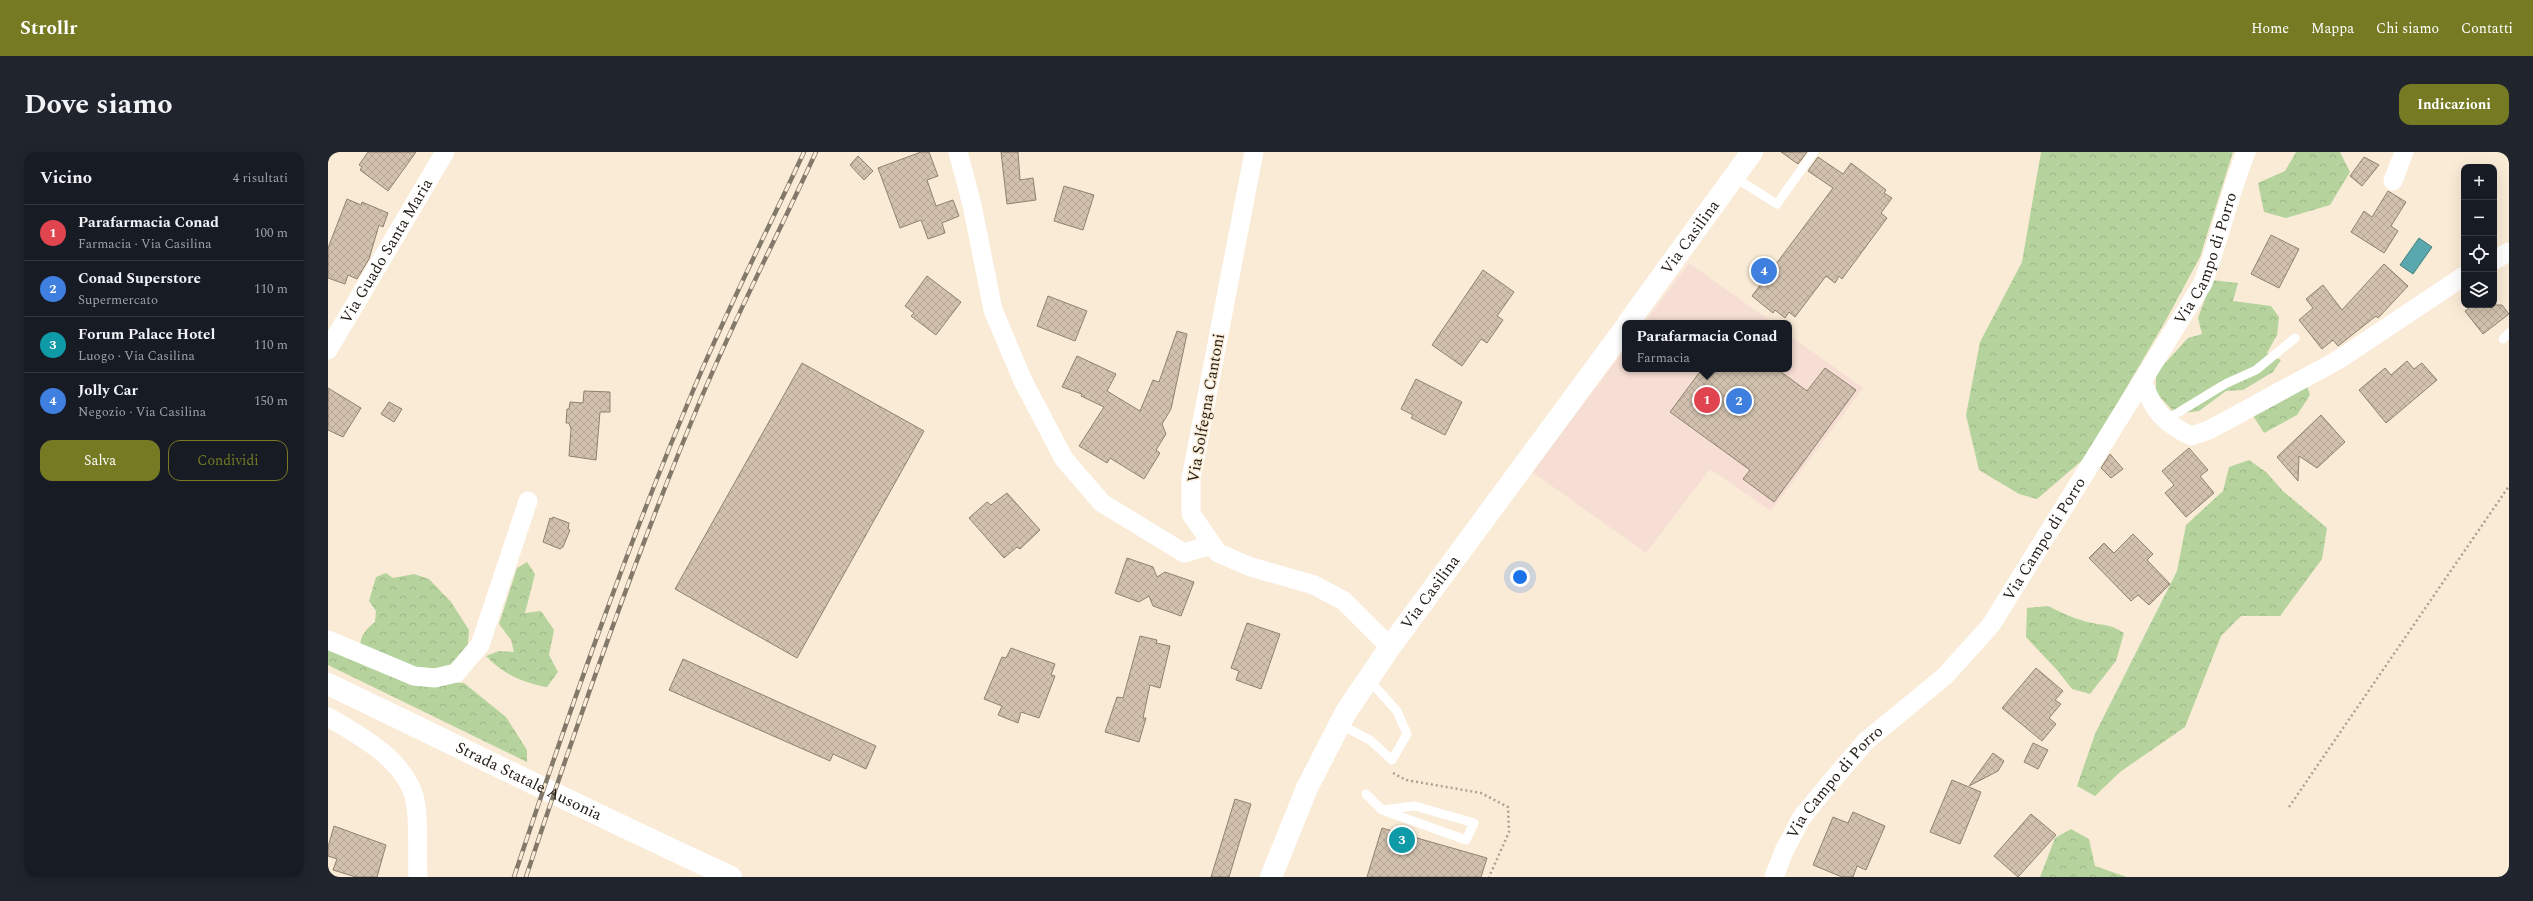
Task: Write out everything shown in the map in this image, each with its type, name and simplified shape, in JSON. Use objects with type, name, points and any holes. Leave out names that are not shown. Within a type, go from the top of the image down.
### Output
[{"type":"main road","name":"Via Casilina","points":[[1630,320],[1752,152]]},
{"type":"main road","name":"Via Casilina","points":[[1271,877],[1307,788],[1339,724],[1390,647],[1622,332]]},
{"type":"main road","name":"Strada Statale Ausonia","points":[[328,684],[490,761],[594,815],[731,877]]},
{"type":"street","name":"Via Guado Santa Maria","points":[[328,350],[446,152]]},
{"type":"street","points":[[958,152],[972,205],[993,310],[1023,381],[1064,459],[1102,503],[1184,553],[1212,545]]},
{"type":"street","name":"Via Solfegna Cantoni","points":[[1254,152],[1191,479],[1190,514],[1218,552],[1251,567],[1314,585],[1344,601],[1390,647]]},
{"type":"street","name":"Via Campo di Porro","points":[[1774,877],[1784,851],[1802,817],[1830,782],[1866,741],[1945,676],[1991,625],[2203,283],[2215,250],[2231,189],[2246,152]]},
{"type":"street","points":[[2393,181],[2404,152]]},
{"type":"street","points":[[2497,258],[2509,252]]},
{"type":"street","points":[[2142,381],[2156,411],[2174,428],[2191,436],[2209,430],[2338,360],[2461,278]]},
{"type":"street","points":[[328,640],[414,676],[435,678],[456,673],[480,645],[528,501]]},
{"type":"street","points":[[328,717],[364,738],[392,761],[409,784],[416,805],[418,877]]},
{"type":"lane","points":[[1734,177],[1777,204],[1814,152]]},
{"type":"lane","points":[[2166,420],[2225,384],[2256,370],[2295,338]]},
{"type":"lane","points":[[1339,724],[1370,740],[1392,760],[1407,734],[1398,711],[1368,679]]},
{"type":"lane","points":[[1366,794],[1382,810],[1466,840],[1474,823],[1415,806],[1382,810]]},
{"type":"path","points":[[2289,807],[2509,486]]},
{"type":"shaded area","points":[[1689,263],[1769,320],[1646,320]]},
{"type":"shaded area","points":[[1792,337],[1863,388],[1771,511],[1710,469],[1646,553],[1532,472],[1622,353],[1622,372],[1792,372]]},
{"type":"green space","points":[[2041,152],[2233,152],[2200,257],[2166,320],[2086,457],[2037,499],[2019,494],[1979,470],[1966,415],[1980,342],[2022,262]]},
{"type":"green space","points":[[2296,152],[2340,152],[2350,172],[2330,205],[2286,218],[2264,212],[2258,183],[2285,171]]},
{"type":"green space","points":[[2212,280],[2238,283],[2233,301],[2271,306],[2279,317],[2277,335],[2267,353],[2281,360],[2273,372],[2243,390],[2226,391],[2199,411],[2176,414],[2156,393],[2156,373],[2188,338],[2202,334],[2198,318]]},
{"type":"green space","points":[[2306,383],[2310,395],[2297,415],[2264,433],[2252,414]]},
{"type":"green space","points":[[2249,460],[2266,472],[2283,491],[2327,528],[2322,559],[2280,616],[2241,616],[2221,636],[2185,727],[2120,772],[2095,796],[2077,786],[2095,734],[2177,571],[2186,525],[2223,491],[2229,467]]},
{"type":"green space","points":[[527,562],[535,574],[525,613],[541,611],[554,630],[549,655],[558,672],[547,687],[529,683],[514,677],[493,663],[486,656],[499,651],[514,652],[511,640],[499,624],[517,568]]},
{"type":"green space","points":[[386,573],[393,578],[414,574],[429,579],[451,602],[469,630],[468,644],[456,666],[436,673],[361,651],[361,638],[368,628],[375,622],[376,611],[369,601],[376,577]]},
{"type":"green space","points":[[2048,606],[2086,622],[2112,627],[2124,633],[2116,661],[2090,694],[2072,689],[2057,670],[2026,637],[2027,608]]},
{"type":"green space","points":[[328,648],[445,682],[464,683],[506,717],[527,750],[527,762],[328,665]]},
{"type":"green space","points":[[2071,829],[2089,839],[2095,866],[2127,877],[2040,877],[2055,838]]},
{"type":"water","points":[[2419,238],[2432,247],[2413,274],[2400,265]]},
{"type":"building","points":[[368,152],[416,152],[388,191],[360,170],[362,167],[359,165]]},
{"type":"building","points":[[921,152],[929,152],[938,176],[927,180],[936,206],[953,200],[959,216],[942,223],[945,233],[928,239],[921,220],[900,228],[878,168]]},
{"type":"building","points":[[1001,152],[1018,152],[1020,180],[1033,178],[1036,200],[1007,204]]},
{"type":"building","points":[[1781,152],[1807,152],[1798,164]]},
{"type":"building","points":[[858,156],[873,171],[864,180],[850,165]]},
{"type":"building","points":[[1818,157],[1843,174],[1851,163],[1886,190],[1884,193],[1892,198],[1881,213],[1887,218],[1842,279],[1839,276],[1835,283],[1826,276],[1795,317],[1789,312],[1785,318],[1775,310],[1773,313],[1752,296],[1833,188],[1808,171]]},
{"type":"building","points":[[2364,157],[2379,165],[2362,186],[2350,176]]},
{"type":"building","points":[[1064,186],[1094,195],[1083,230],[1054,221]]},
{"type":"building","points":[[2388,191],[2406,202],[2391,226],[2398,231],[2384,253],[2351,232],[2364,211],[2372,217]]},
{"type":"building","points":[[347,199],[361,205],[362,202],[388,213],[383,227],[379,225],[369,259],[357,279],[348,275],[345,284],[328,278],[328,248]]},
{"type":"building","points":[[2271,235],[2299,249],[2279,288],[2251,274]]},
{"type":"building","points":[[2384,264],[2408,286],[2378,318],[2376,316],[2338,346],[2333,340],[2322,349],[2299,320],[2313,308],[2306,299],[2323,285],[2342,310]]},
{"type":"building","points":[[1483,270],[1514,292],[1497,316],[1503,320],[1487,343],[1481,339],[1462,366],[1432,345]]},
{"type":"building","points":[[927,276],[961,302],[936,335],[911,316],[914,313],[905,306]]},
{"type":"building","points":[[1048,296],[1087,311],[1075,341],[1037,326]]},
{"type":"building","points":[[2497,305],[2502,305],[2509,314],[2483,334],[2465,311],[2469,308],[2497,308]]},
{"type":"building","points":[[1177,331],[1187,334],[1171,409],[1162,424],[1166,434],[1156,450],[1160,453],[1144,479],[1110,458],[1107,463],[1079,446],[1104,407],[1081,396],[1082,394],[1062,387],[1077,356],[1116,374],[1107,391],[1140,411],[1153,380],[1159,382]]},
{"type":"building","points":[[2407,361],[2414,369],[2422,363],[2437,380],[2386,423],[2359,390],[2385,368],[2391,375]]},
{"type":"building","points":[[802,363],[924,431],[797,658],[675,589]]},
{"type":"building","points":[[1825,368],[1856,390],[1774,502],[1743,479],[1750,470],[1670,412],[1700,372],[1781,372],[1807,391]]},
{"type":"building","points":[[1416,379],[1462,402],[1445,435],[1411,418],[1413,415],[1401,409]]},
{"type":"building","points":[[328,388],[361,408],[343,437],[328,430]]},
{"type":"building","points":[[584,391],[610,392],[610,412],[600,412],[596,460],[569,456],[571,429],[569,423],[566,423],[567,409],[569,409],[570,402],[583,403]]},
{"type":"building","points":[[389,402],[402,409],[394,422],[381,414]]},
{"type":"building","points":[[2321,415],[2345,442],[2317,468],[2299,456],[2298,481],[2277,457]]},
{"type":"building","points":[[2189,448],[2208,470],[2200,476],[2214,493],[2186,517],[2165,493],[2174,485],[2162,471]]},
{"type":"building","points":[[2110,454],[2123,469],[2111,478],[2101,468]]},
{"type":"building","points":[[1007,493],[1040,530],[1020,549],[1017,547],[1004,558],[969,518],[987,502],[991,505]]},
{"type":"building","points":[[553,517],[569,523],[568,529],[570,530],[563,547],[560,549],[543,542],[550,518],[552,519]]},
{"type":"building","points":[[2133,534],[2153,554],[2147,560],[2170,584],[2149,605],[2138,595],[2131,601],[2089,558],[2104,543],[2114,553]]},
{"type":"building","points":[[1127,558],[1153,567],[1157,577],[1165,572],[1194,582],[1181,616],[1153,606],[1149,596],[1139,602],[1115,593]]},
{"type":"building","points":[[1247,623],[1280,634],[1261,689],[1236,680],[1239,671],[1231,668]]},
{"type":"building","points":[[1140,636],[1157,640],[1156,643],[1170,646],[1160,688],[1150,685],[1143,718],[1146,718],[1139,742],[1105,732],[1117,697],[1123,698]]},
{"type":"building","points":[[1011,648],[1055,664],[1051,675],[1055,676],[1039,718],[1021,712],[1018,723],[998,715],[1002,706],[984,699],[1002,657],[1006,658]]},
{"type":"building","points":[[683,659],[876,746],[866,769],[833,754],[830,761],[669,690]]},
{"type":"building","points":[[2036,668],[2063,691],[2055,700],[2061,704],[2049,718],[2056,724],[2042,741],[2002,708]]},
{"type":"building","points":[[2033,743],[2048,750],[2038,769],[2024,762]]},
{"type":"building","points":[[1993,753],[2004,761],[1998,771],[1969,786]]},
{"type":"building","points":[[1952,780],[1981,792],[1960,844],[1930,832]]},
{"type":"building","points":[[1235,799],[1251,804],[1229,877],[1211,877]]},
{"type":"building","points":[[1853,812],[1885,826],[1866,870],[1857,866],[1853,877],[1842,877],[1813,865],[1833,817],[1848,823]]},
{"type":"building","points":[[2031,814],[2056,835],[2018,877],[1994,856]]},
{"type":"building","points":[[334,826],[386,845],[377,877],[356,877],[333,870],[337,859],[328,856],[328,847]]},
{"type":"building","points":[[1382,828],[1487,858],[1481,877],[1367,877]]},
{"type":"railway","points":[[514,877],[555,756],[642,516],[703,367],[804,152]]},
{"type":"railway","points":[[526,877],[608,638],[676,460],[713,370],[816,152]]},
{"type":"place","name":"Jolly Car","points":[[1764,271]]},
{"type":"place","name":"Parafarmacia Conad","points":[[1707,400]]},
{"type":"place","name":"Conad Superstore","points":[[1739,401]]},
{"type":"place","name":"Forum Palace Hotel","points":[[1402,840]]}]
